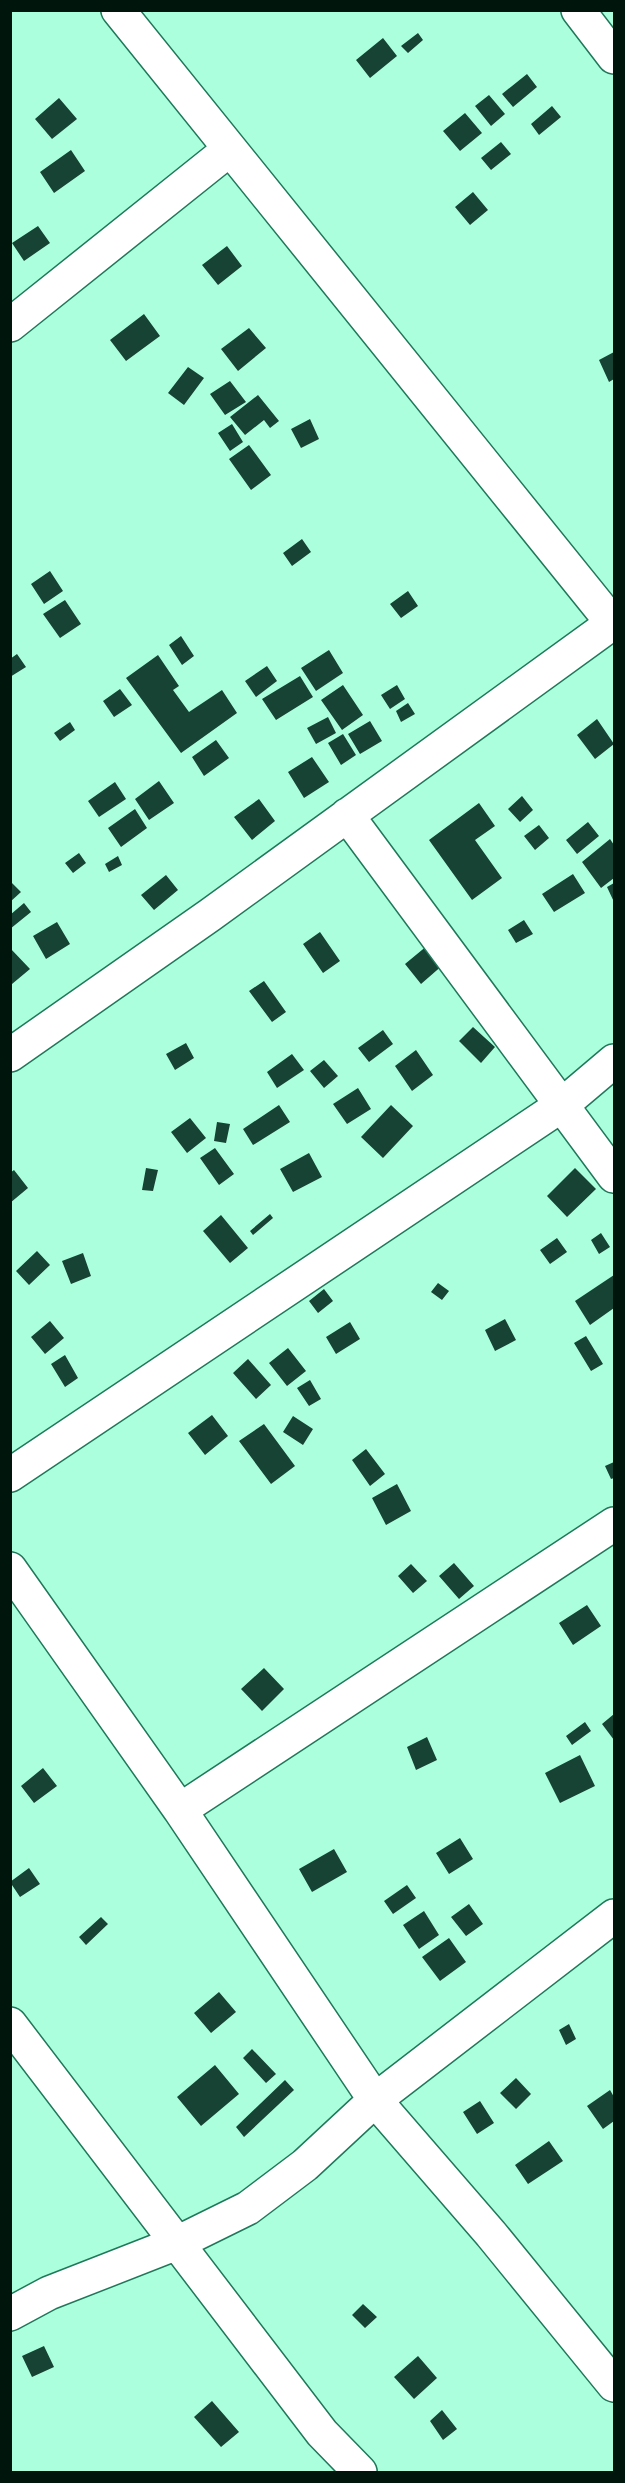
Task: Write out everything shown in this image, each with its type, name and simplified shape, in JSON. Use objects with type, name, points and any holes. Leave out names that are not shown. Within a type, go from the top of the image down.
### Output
[{"type":"street","points":[[10,1055],[614,623],[118,10]]},
{"type":"street","points":[[578,10],[615,57]]},
{"type":"street","points":[[10,325],[230,149]]},
{"type":"street","points":[[348,815],[615,1176]]},
{"type":"street","points":[[10,1475],[562,1105],[615,1061]]},
{"type":"street","points":[[180,1810],[615,1524]]},
{"type":"street","points":[[10,1569],[180,1810],[375,2100],[491,2234],[615,2385]]},
{"type":"street","points":[[10,2313],[49,2293],[177,2243],[248,2208],[305,2165],[375,2100],[615,1916]]},
{"type":"street","points":[[10,2024],[322,2433],[360,2472]]},
{"type":"building","points":[[418,33],[423,40],[408,53],[401,46]]},
{"type":"building","points":[[383,38],[397,56],[370,78],[356,60]]},
{"type":"building","points":[[527,74],[537,87],[513,107],[502,94]]},
{"type":"building","points":[[489,95],[505,114],[491,126],[475,106]]},
{"type":"building","points":[[59,98],[77,119],[52,139],[35,119]]},
{"type":"building","points":[[552,106],[561,117],[539,135],[531,124]]},
{"type":"building","points":[[465,113],[482,133],[460,151],[443,131]]},
{"type":"building","points":[[501,142],[511,154],[491,170],[481,158]]},
{"type":"building","points":[[71,150],[85,171],[54,193],[40,172]]},
{"type":"building","points":[[473,192],[488,210],[470,225],[455,207]]},
{"type":"building","points":[[38,226],[50,243],[24,261],[12,243]]},
{"type":"building","points":[[227,246],[242,266],[218,285],[202,265]]},
{"type":"building","points":[[144,314],[160,336],[126,361],[110,340]]},
{"type":"building","points":[[249,328],[266,348],[238,371],[221,349]]},
{"type":"building","points":[[614,352],[614,379],[609,382],[599,360]]},
{"type":"building","points":[[188,367],[204,378],[184,405],[168,393]]},
{"type":"building","points":[[230,381],[246,402],[225,415],[210,394]]},
{"type":"building","points":[[258,395],[279,421],[270,428],[264,420],[245,435],[230,417]]},
{"type":"building","points":[[310,419],[319,439],[301,448],[291,429]]},
{"type":"building","points":[[232,424],[243,442],[230,451],[218,433]]},
{"type":"building","points":[[249,445],[271,475],[251,490],[229,459]]},
{"type":"building","points":[[302,539],[311,552],[292,566],[283,553]]},
{"type":"building","points":[[50,571],[63,591],[44,604],[31,584]]},
{"type":"building","points":[[408,591],[418,606],[401,618],[390,604]]},
{"type":"building","points":[[65,600],[81,624],[60,638],[43,614]]},
{"type":"building","points":[[181,636],[194,656],[182,665],[169,645]]},
{"type":"building","points":[[329,650],[343,673],[316,691],[301,668]]},
{"type":"building","points":[[17,654],[26,667],[10,677],[10,659]]},
{"type":"building","points":[[158,655],[179,686],[173,690],[189,712],[222,690],[237,713],[181,753],[126,678]]},
{"type":"building","points":[[267,666],[277,681],[256,697],[245,681]]},
{"type":"building","points":[[300,676],[313,697],[276,720],[262,699]]},
{"type":"building","points":[[343,685],[363,715],[342,730],[321,700]]},
{"type":"building","points":[[397,685],[405,699],[390,709],[381,695]]},
{"type":"building","points":[[120,689],[132,705],[114,717],[103,701]]},
{"type":"building","points":[[408,703],[415,714],[401,722],[396,711]]},
{"type":"building","points":[[328,717],[336,733],[316,744],[307,728]]},
{"type":"building","points":[[597,719],[614,744],[595,759],[577,735]]},
{"type":"building","points":[[370,721],[382,741],[360,754],[348,734]]},
{"type":"building","points":[[70,722],[75,730],[60,741],[54,733]]},
{"type":"building","points":[[343,734],[356,755],[341,765],[328,743]]},
{"type":"building","points":[[216,740],[229,758],[204,776],[192,757]]},
{"type":"building","points":[[312,757],[329,782],[304,798],[288,772]]},
{"type":"building","points":[[159,781],[174,803],[149,820],[135,799]]},
{"type":"building","points":[[115,782],[126,799],[99,817],[88,801]]},
{"type":"building","points":[[522,796],[533,810],[520,822],[508,809]]},
{"type":"building","points":[[259,799],[275,821],[252,840],[234,817]]},
{"type":"building","points":[[479,803],[495,826],[475,840],[502,878],[472,900],[429,840]]},
{"type":"building","points":[[135,809],[147,828],[121,847],[108,828]]},
{"type":"building","points":[[588,822],[599,836],[577,854],[566,840]]},
{"type":"building","points":[[539,825],[549,838],[535,850],[524,836]]},
{"type":"building","points":[[610,839],[614,845],[614,878],[601,888],[582,862]]},
{"type":"building","points":[[79,853],[86,863],[73,873],[65,863]]},
{"type":"building","points":[[118,856],[122,865],[109,872],[105,864]]},
{"type":"building","points":[[573,874],[585,893],[554,912],[542,894]]},
{"type":"building","points":[[166,875],[178,890],[154,910],[141,895]]},
{"type":"building","points":[[10,881],[21,892],[10,902]]},
{"type":"building","points":[[614,883],[614,902],[607,887]]},
{"type":"building","points":[[24,903],[31,912],[10,929],[10,915]]},
{"type":"building","points":[[524,920],[533,934],[516,943],[508,930]]},
{"type":"building","points":[[57,922],[70,944],[46,959],[33,936]]},
{"type":"building","points":[[320,932],[340,961],[323,973],[303,944]]},
{"type":"building","points":[[428,945],[444,964],[421,984],[405,964]]},
{"type":"building","points":[[10,948],[30,969],[12,984],[10,982]]},
{"type":"building","points":[[264,981],[286,1012],[272,1022],[249,991]]},
{"type":"building","points":[[473,1027],[495,1047],[481,1063],[459,1041]]},
{"type":"building","points":[[383,1030],[393,1044],[369,1062],[358,1048]]},
{"type":"building","points":[[186,1043],[194,1058],[175,1070],[166,1054]]},
{"type":"building","points":[[416,1050],[433,1075],[412,1091],[395,1066]]},
{"type":"building","points":[[292,1054],[304,1070],[277,1088],[267,1072]]},
{"type":"building","points":[[324,1060],[338,1076],[324,1088],[310,1071]]},
{"type":"building","points":[[358,1088],[371,1109],[347,1124],[333,1104]]},
{"type":"building","points":[[279,1105],[290,1122],[253,1145],[243,1129]]},
{"type":"building","points":[[391,1105],[413,1126],[383,1158],[361,1137]]},
{"type":"building","points":[[190,1118],[206,1138],[187,1153],[171,1132]]},
{"type":"building","points":[[217,1122],[230,1124],[226,1143],[214,1141]]},
{"type":"building","points":[[215,1148],[234,1174],[219,1185],[200,1158]]},
{"type":"building","points":[[309,1153],[322,1177],[293,1192],[280,1169]]},
{"type":"building","points":[[146,1168],[158,1170],[153,1191],[142,1190]]},
{"type":"building","points":[[575,1168],[596,1189],[567,1217],[547,1196]]},
{"type":"building","points":[[14,1170],[28,1188],[10,1203],[10,1173]]},
{"type":"building","points":[[270,1214],[273,1218],[253,1235],[250,1231]]},
{"type":"building","points":[[221,1215],[248,1248],[230,1263],[203,1231]]},
{"type":"building","points":[[601,1233],[610,1247],[599,1254],[591,1240]]},
{"type":"building","points":[[557,1238],[567,1252],[550,1264],[540,1250]]},
{"type":"building","points":[[37,1251],[50,1265],[29,1285],[16,1271]]},
{"type":"building","points":[[83,1253],[91,1276],[71,1284],[62,1261]]},
{"type":"building","points":[[614,1275],[614,1308],[590,1325],[575,1301]]},
{"type":"building","points":[[438,1283],[449,1291],[442,1300],[431,1292]]},
{"type":"building","points":[[324,1289],[333,1301],[318,1313],[309,1301]]},
{"type":"building","points":[[505,1319],[516,1340],[495,1351],[485,1330]]},
{"type":"building","points":[[50,1321],[64,1338],[45,1354],[31,1337]]},
{"type":"building","points":[[350,1322],[360,1339],[336,1354],[326,1337]]},
{"type":"building","points":[[586,1336],[603,1364],[591,1371],[574,1343]]},
{"type":"building","points":[[288,1348],[306,1371],[287,1386],[269,1363]]},
{"type":"building","points":[[65,1355],[78,1378],[65,1387],[51,1364]]},
{"type":"building","points":[[248,1359],[271,1385],[256,1399],[233,1373]]},
{"type":"building","points":[[310,1380],[321,1399],[309,1406],[297,1388]]},
{"type":"building","points":[[212,1415],[228,1436],[205,1455],[188,1433]]},
{"type":"building","points":[[293,1416],[313,1429],[303,1445],[283,1432]]},
{"type":"building","points":[[264,1424],[295,1466],[271,1484],[239,1441]]},
{"type":"building","points":[[366,1449],[385,1474],[370,1486],[352,1460]]},
{"type":"building","points":[[614,1462],[614,1478],[611,1479],[605,1466]]},
{"type":"building","points":[[397,1484],[411,1511],[386,1525],[372,1498]]},
{"type":"building","points":[[454,1563],[474,1586],[459,1599],[439,1576]]},
{"type":"building","points":[[411,1564],[427,1581],[413,1593],[398,1576]]},
{"type":"building","points":[[587,1605],[601,1626],[573,1645],[559,1623]]},
{"type":"building","points":[[264,1668],[284,1689],[262,1711],[241,1689]]},
{"type":"building","points":[[614,1714],[614,1740],[602,1724]]},
{"type":"building","points":[[585,1722],[591,1731],[572,1745],[566,1736]]},
{"type":"building","points":[[427,1737],[437,1760],[416,1770],[407,1747]]},
{"type":"building","points":[[580,1755],[595,1786],[560,1803],[545,1773]]},
{"type":"building","points":[[43,1768],[57,1786],[34,1803],[21,1786]]},
{"type":"building","points":[[460,1838],[473,1859],[449,1874],[436,1853]]},
{"type":"building","points":[[334,1849],[347,1872],[312,1892],[299,1869]]},
{"type":"building","points":[[29,1868],[40,1884],[20,1897],[10,1882]]},
{"type":"building","points":[[407,1885],[416,1898],[393,1914],[384,1901]]},
{"type":"building","points":[[469,1904],[483,1924],[466,1936],[451,1917]]},
{"type":"building","points":[[424,1911],[439,1935],[419,1949],[403,1925]]},
{"type":"building","points":[[101,1917],[108,1924],[86,1945],[79,1937]]},
{"type":"building","points":[[449,1938],[466,1962],[440,1981],[422,1957]]},
{"type":"building","points":[[219,1992],[236,2012],[211,2033],[194,2013]]},
{"type":"building","points":[[569,2024],[576,2039],[566,2045],[559,2030]]},
{"type":"building","points":[[252,2049],[276,2074],[266,2083],[243,2058]]},
{"type":"building","points":[[215,2065],[239,2094],[201,2126],[177,2097]]},
{"type":"building","points":[[516,2078],[531,2094],[516,2109],[500,2093]]},
{"type":"building","points":[[285,2080],[294,2090],[244,2137],[236,2127]]},
{"type":"building","points":[[610,2090],[614,2097],[614,2121],[603,2129],[587,2106]]},
{"type":"building","points":[[480,2101],[494,2123],[477,2134],[463,2112]]},
{"type":"building","points":[[549,2141],[563,2161],[528,2184],[515,2165]]},
{"type":"building","points":[[363,2304],[377,2317],[365,2328],[352,2315]]},
{"type":"building","points":[[44,2346],[54,2367],[32,2377],[22,2356]]},
{"type":"building","points":[[418,2356],[437,2378],[414,2399],[394,2377]]},
{"type":"building","points":[[212,2401],[239,2432],[221,2447],[194,2417]]},
{"type":"building","points":[[442,2410],[457,2429],[443,2440],[430,2421]]}]
